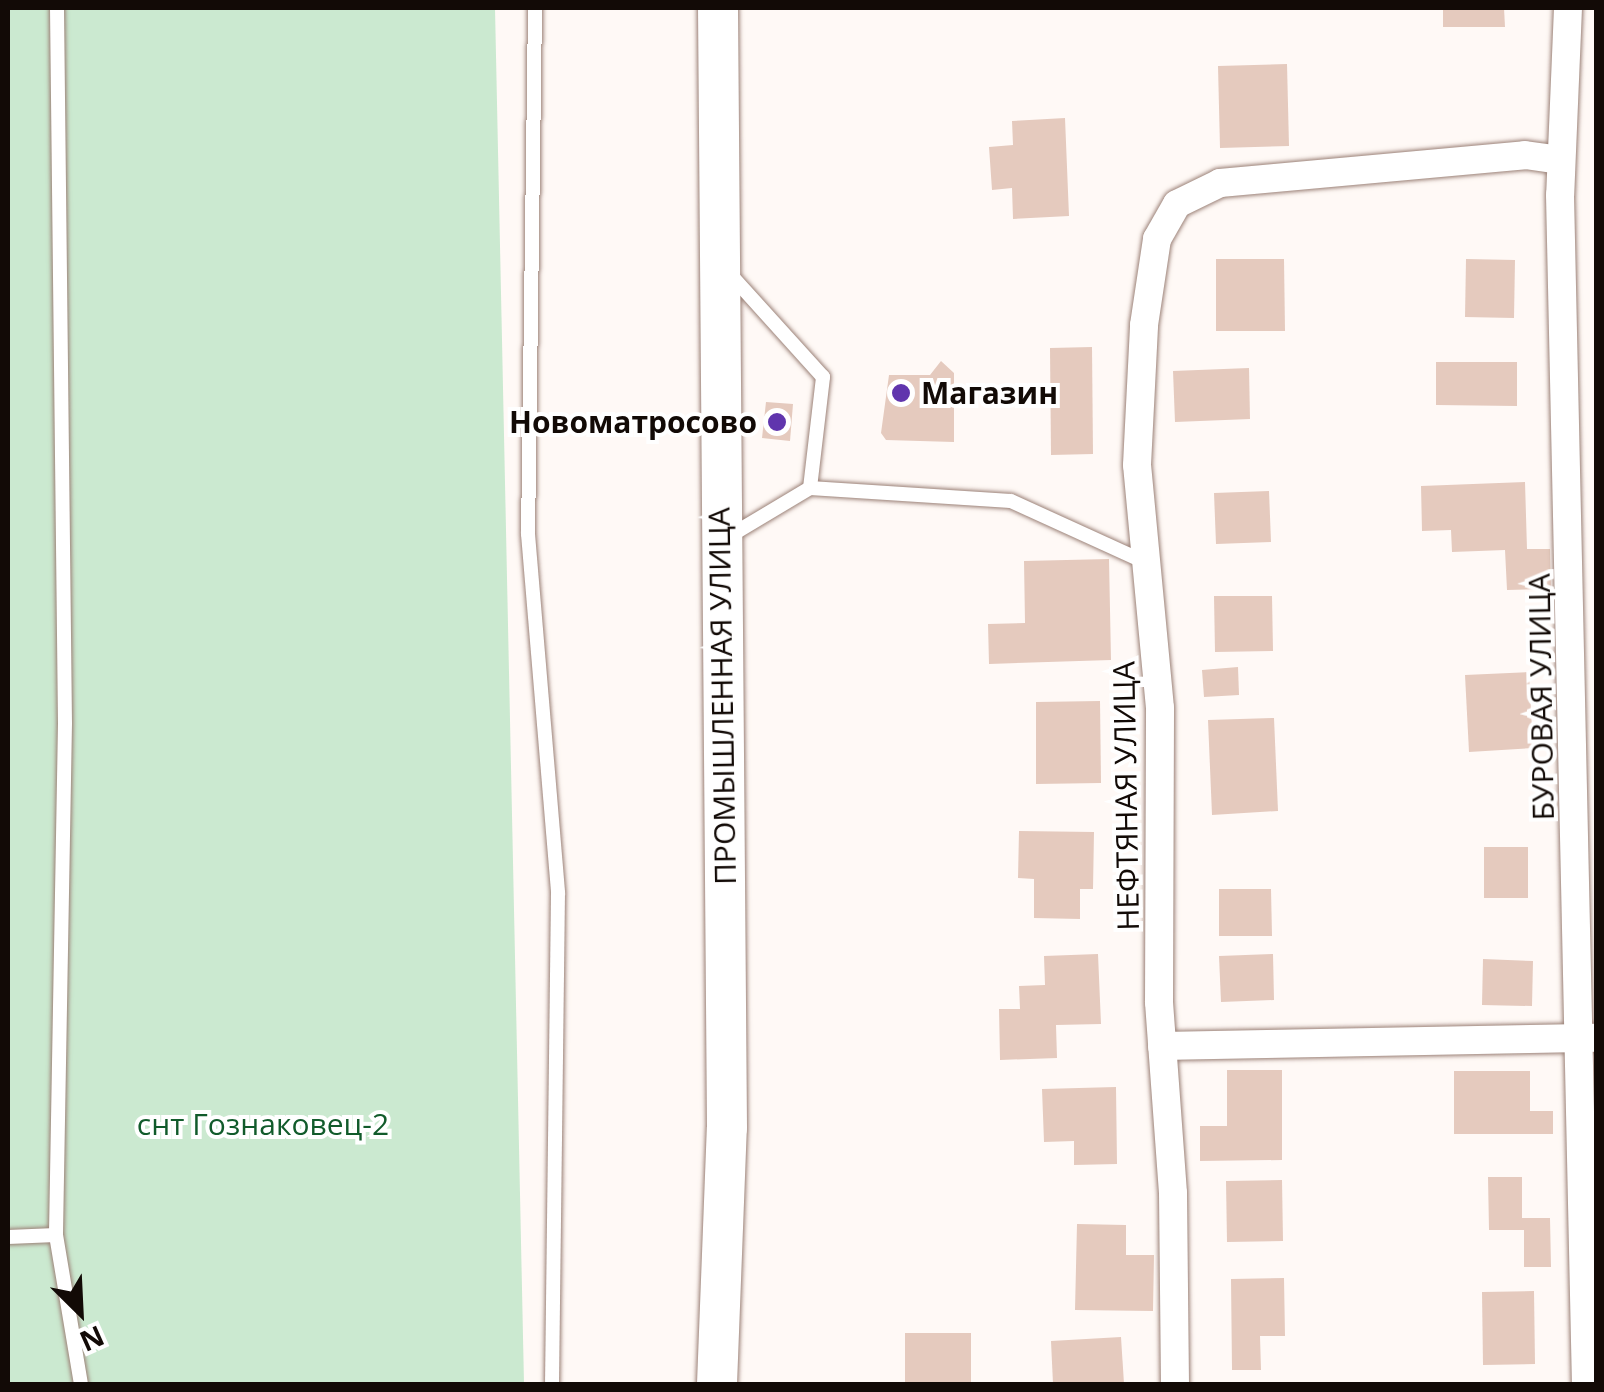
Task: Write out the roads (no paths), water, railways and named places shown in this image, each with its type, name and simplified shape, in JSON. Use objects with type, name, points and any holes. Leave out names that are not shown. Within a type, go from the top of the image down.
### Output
[{"type":"main road","name":"ПРОМЫШЛЕННАЯ УЛИЦА","points":[[717,1384],[728,1128],[719,542],[718,8]]},
{"type":"street","name":"БУРОВАЯ УЛИЦА","points":[[1568,8],[1560,160],[1588,1038],[1586,1384]]},
{"type":"street","name":"НЕФТЯНАЯ УЛИЦА","points":[[1176,1384],[1162,1046],[1160,708],[1137,465],[1143,340],[1157,239],[1170,212],[1189,194],[1220,183],[1526,156],[1560,160]]},
{"type":"street","points":[[1162,1046],[1588,1038]]},
{"type":"lane","points":[[57,8],[64,723],[56,1235],[81,1384]]},
{"type":"lane","points":[[536,8],[528,534],[558,893],[552,1384]]},
{"type":"lane","points":[[720,262],[823,377],[810,488]]},
{"type":"lane","points":[[719,542],[810,488],[1011,500],[1146,563]]},
{"type":"lane","points":[[8,1237],[56,1235]]},
{"type":"place","name":"Магазин","points":[[901,393]]},
{"type":"place","name":"Новоматросово","points":[[777,422]]},
{"type":"park label","name":"снт Гознаковец-2","points":[[263,1124]]}]
